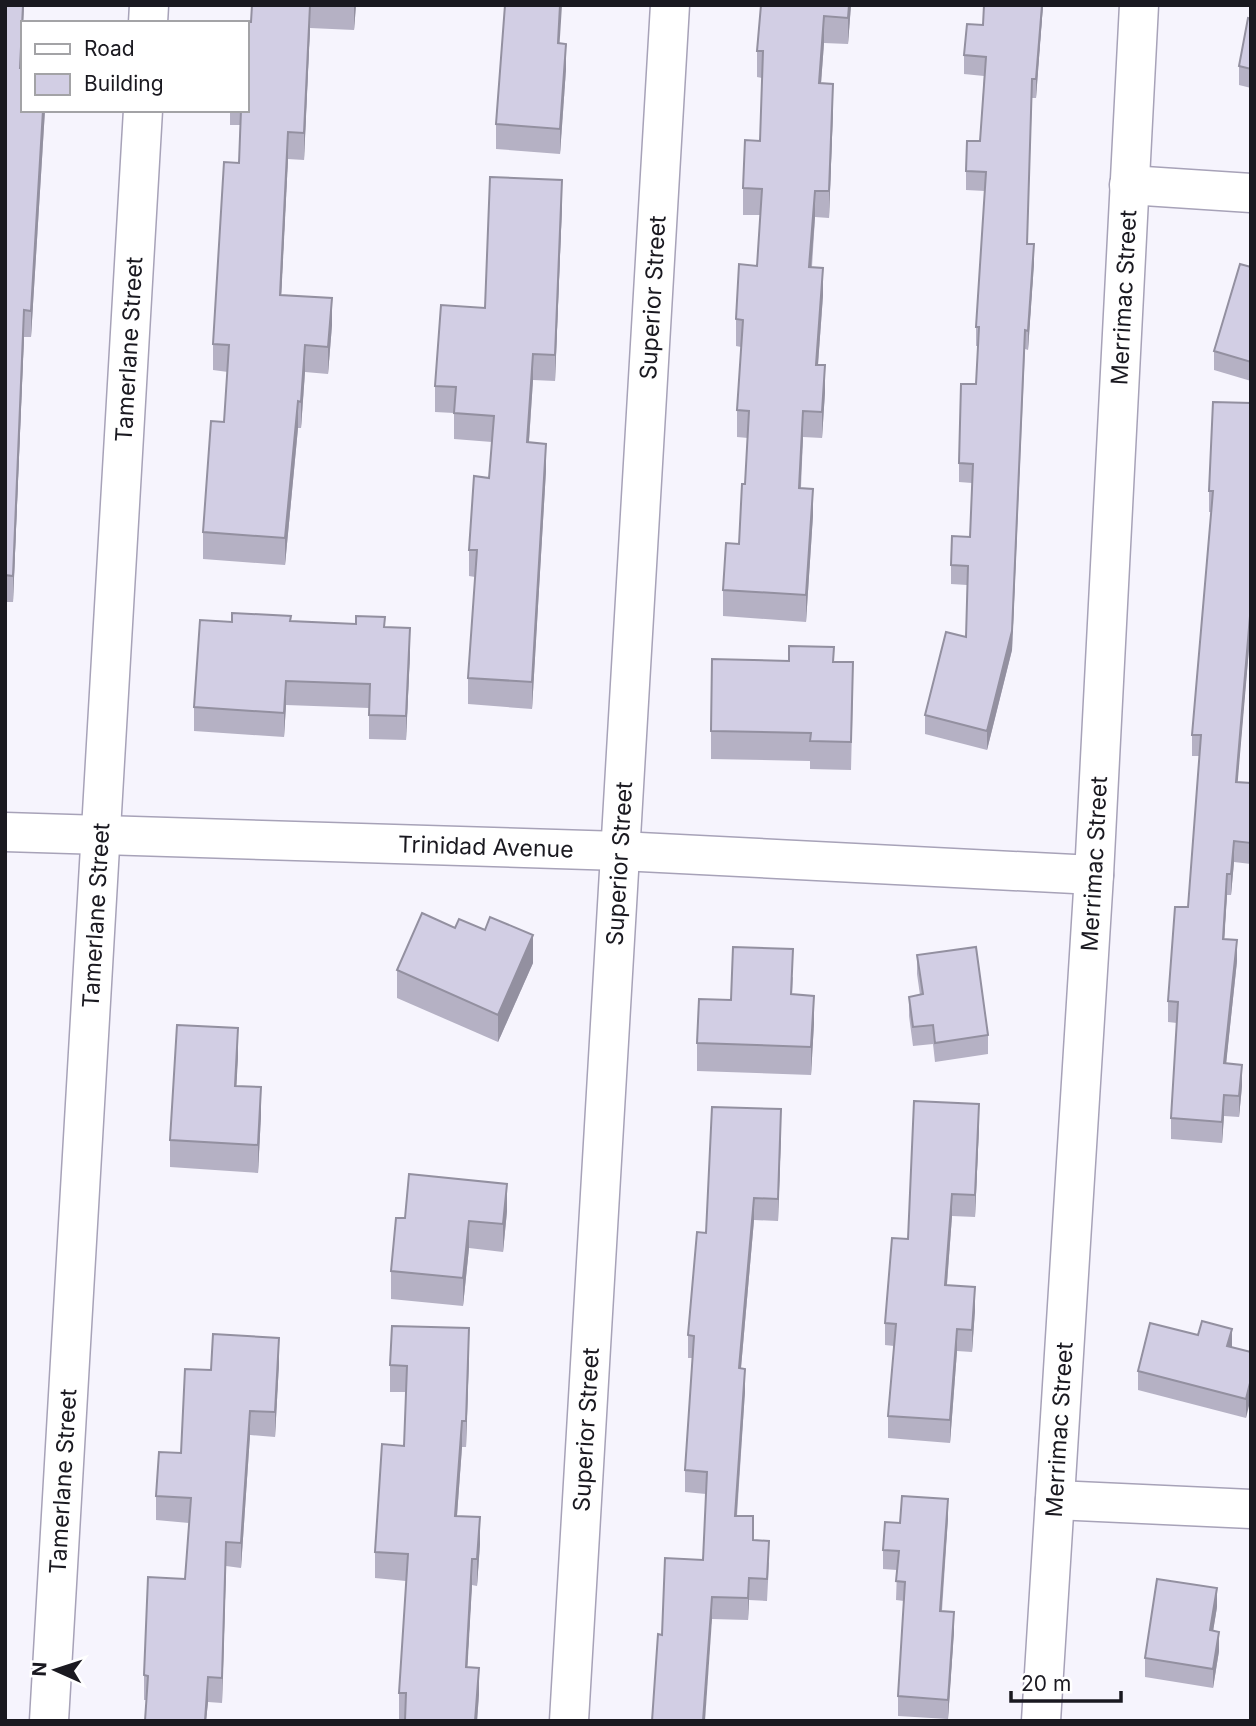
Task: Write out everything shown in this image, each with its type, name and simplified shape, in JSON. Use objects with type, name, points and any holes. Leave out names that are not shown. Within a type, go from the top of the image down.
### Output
[{"type":"street","name":"Superior Street","points":[[569,1721],[670,5]]},
{"type":"street","name":"Merrimac Street","points":[[1041,1721],[1094,875],[1139,5]]},
{"type":"street","name":"Tamerlane Street","points":[[49,1721],[143,112]]},
{"type":"street","points":[[1129,185],[1251,193]]},
{"type":"street","name":"Trinidad Avenue","points":[[5,832],[620,851],[1094,875]]},
{"type":"street","points":[[1055,1500],[1251,1509]]},
{"type":"building","points":[[5,5],[23,5],[21,112],[43,112],[31,311],[24,310],[13,576],[5,575]]},
{"type":"building","points":[[252,5],[310,5],[304,133],[288,132],[280,295],[332,298],[328,347],[305,345],[285,538],[203,532],[211,421],[224,422],[229,345],[213,344],[224,162],[239,163],[241,112],[248,112],[248,22],[251,22]]},
{"type":"building","points":[[505,5],[560,5],[558,43],[566,44],[560,129],[496,124]]},
{"type":"building","points":[[761,5],[849,5],[848,18],[824,16],[819,83],[833,84],[829,191],[815,191],[809,267],[823,268],[816,365],[825,365],[822,412],[803,411],[799,488],[813,489],[806,595],[723,590],[726,543],[739,544],[742,484],[745,484],[749,411],[737,410],[743,320],[736,319],[739,264],[757,266],[762,189],[743,188],[745,140],[760,141],[763,51],[757,51]]},
{"type":"building","points":[[984,5],[1042,5],[1036,79],[1032,79],[1027,244],[1034,244],[1028,331],[1025,330],[1012,631],[987,731],[925,715],[946,632],[966,637],[968,566],[951,565],[952,536],[970,537],[973,464],[959,463],[961,384],[976,384],[979,327],[976,327],[986,172],[966,171],[967,141],[980,141],[986,57],[964,55],[967,24],[983,25]]},
{"type":"building","points":[[1248,18],[1251,19],[1251,69],[1239,66]]},
{"type":"building","points":[[490,177],[562,180],[555,355],[533,354],[527,442],[546,444],[532,682],[468,678],[477,550],[469,550],[474,476],[489,478],[494,416],[454,413],[456,387],[435,386],[441,305],[485,308]]},
{"type":"building","points":[[1240,264],[1251,267],[1251,362],[1214,351]]},
{"type":"building","points":[[1213,402],[1251,403],[1251,616],[1236,782],[1251,783],[1251,843],[1234,841],[1231,874],[1227,874],[1223,939],[1237,940],[1224,1063],[1242,1065],[1239,1096],[1224,1095],[1222,1122],[1171,1118],[1178,1002],[1168,1001],[1175,907],[1188,907],[1201,735],[1192,735],[1213,491],[1209,491]]},
{"type":"building","points":[[232,613],[291,616],[290,621],[356,624],[356,616],[385,617],[384,627],[410,628],[406,716],[369,715],[370,684],[286,681],[284,713],[194,707],[200,620],[232,622]]},
{"type":"building","points":[[789,646],[834,647],[833,662],[853,662],[851,742],[810,741],[811,733],[711,731],[712,659],[789,661]]},
{"type":"building","points":[[422,913],[455,928],[459,919],[485,930],[490,917],[533,935],[498,1015],[397,970]]},
{"type":"building","points":[[733,947],[793,949],[791,994],[814,996],[811,1047],[697,1043],[699,999],[731,1000]]},
{"type":"building","points":[[976,947],[988,1035],[935,1043],[933,1025],[913,1027],[909,997],[923,994],[917,955]]},
{"type":"building","points":[[177,1025],[238,1028],[235,1086],[261,1087],[258,1145],[170,1140]]},
{"type":"building","points":[[914,1101],[979,1104],[975,1195],[952,1194],[945,1285],[975,1287],[972,1330],[957,1329],[950,1420],[888,1416],[896,1324],[885,1323],[892,1238],[908,1239]]},
{"type":"building","points":[[712,1107],[781,1109],[778,1199],[754,1198],[739,1368],[745,1369],[735,1516],[753,1516],[753,1540],[769,1541],[767,1579],[749,1578],[748,1598],[712,1597],[703,1721],[652,1721],[658,1634],[662,1635],[665,1558],[703,1560],[707,1472],[685,1470],[694,1336],[688,1335],[697,1232],[706,1233]]},
{"type":"building","points":[[409,1174],[507,1184],[503,1224],[469,1221],[463,1278],[391,1271],[396,1218],[405,1218]]},
{"type":"building","points":[[1202,1321],[1232,1329],[1227,1346],[1251,1352],[1251,1379],[1246,1399],[1138,1371],[1150,1323],[1198,1335]]},
{"type":"building","points":[[392,1326],[469,1328],[466,1421],[462,1421],[455,1516],[480,1517],[477,1559],[472,1559],[466,1667],[479,1668],[475,1721],[405,1721],[406,1693],[399,1693],[408,1554],[375,1552],[382,1444],[404,1446],[407,1366],[390,1365]]},
{"type":"building","points":[[213,1334],[279,1338],[275,1412],[250,1411],[241,1543],[226,1542],[222,1678],[208,1677],[205,1721],[145,1721],[148,1577],[185,1579],[191,1498],[156,1496],[159,1452],[181,1453],[185,1369],[211,1370]]},
{"type":"building","points":[[902,1496],[948,1499],[940,1611],[954,1612],[948,1700],[898,1696],[905,1582],[896,1581],[899,1551],[883,1550],[885,1522],[900,1523]]},
{"type":"building","points":[[1157,1579],[1217,1588],[1210,1630],[1219,1632],[1213,1669],[1145,1658]]}]
